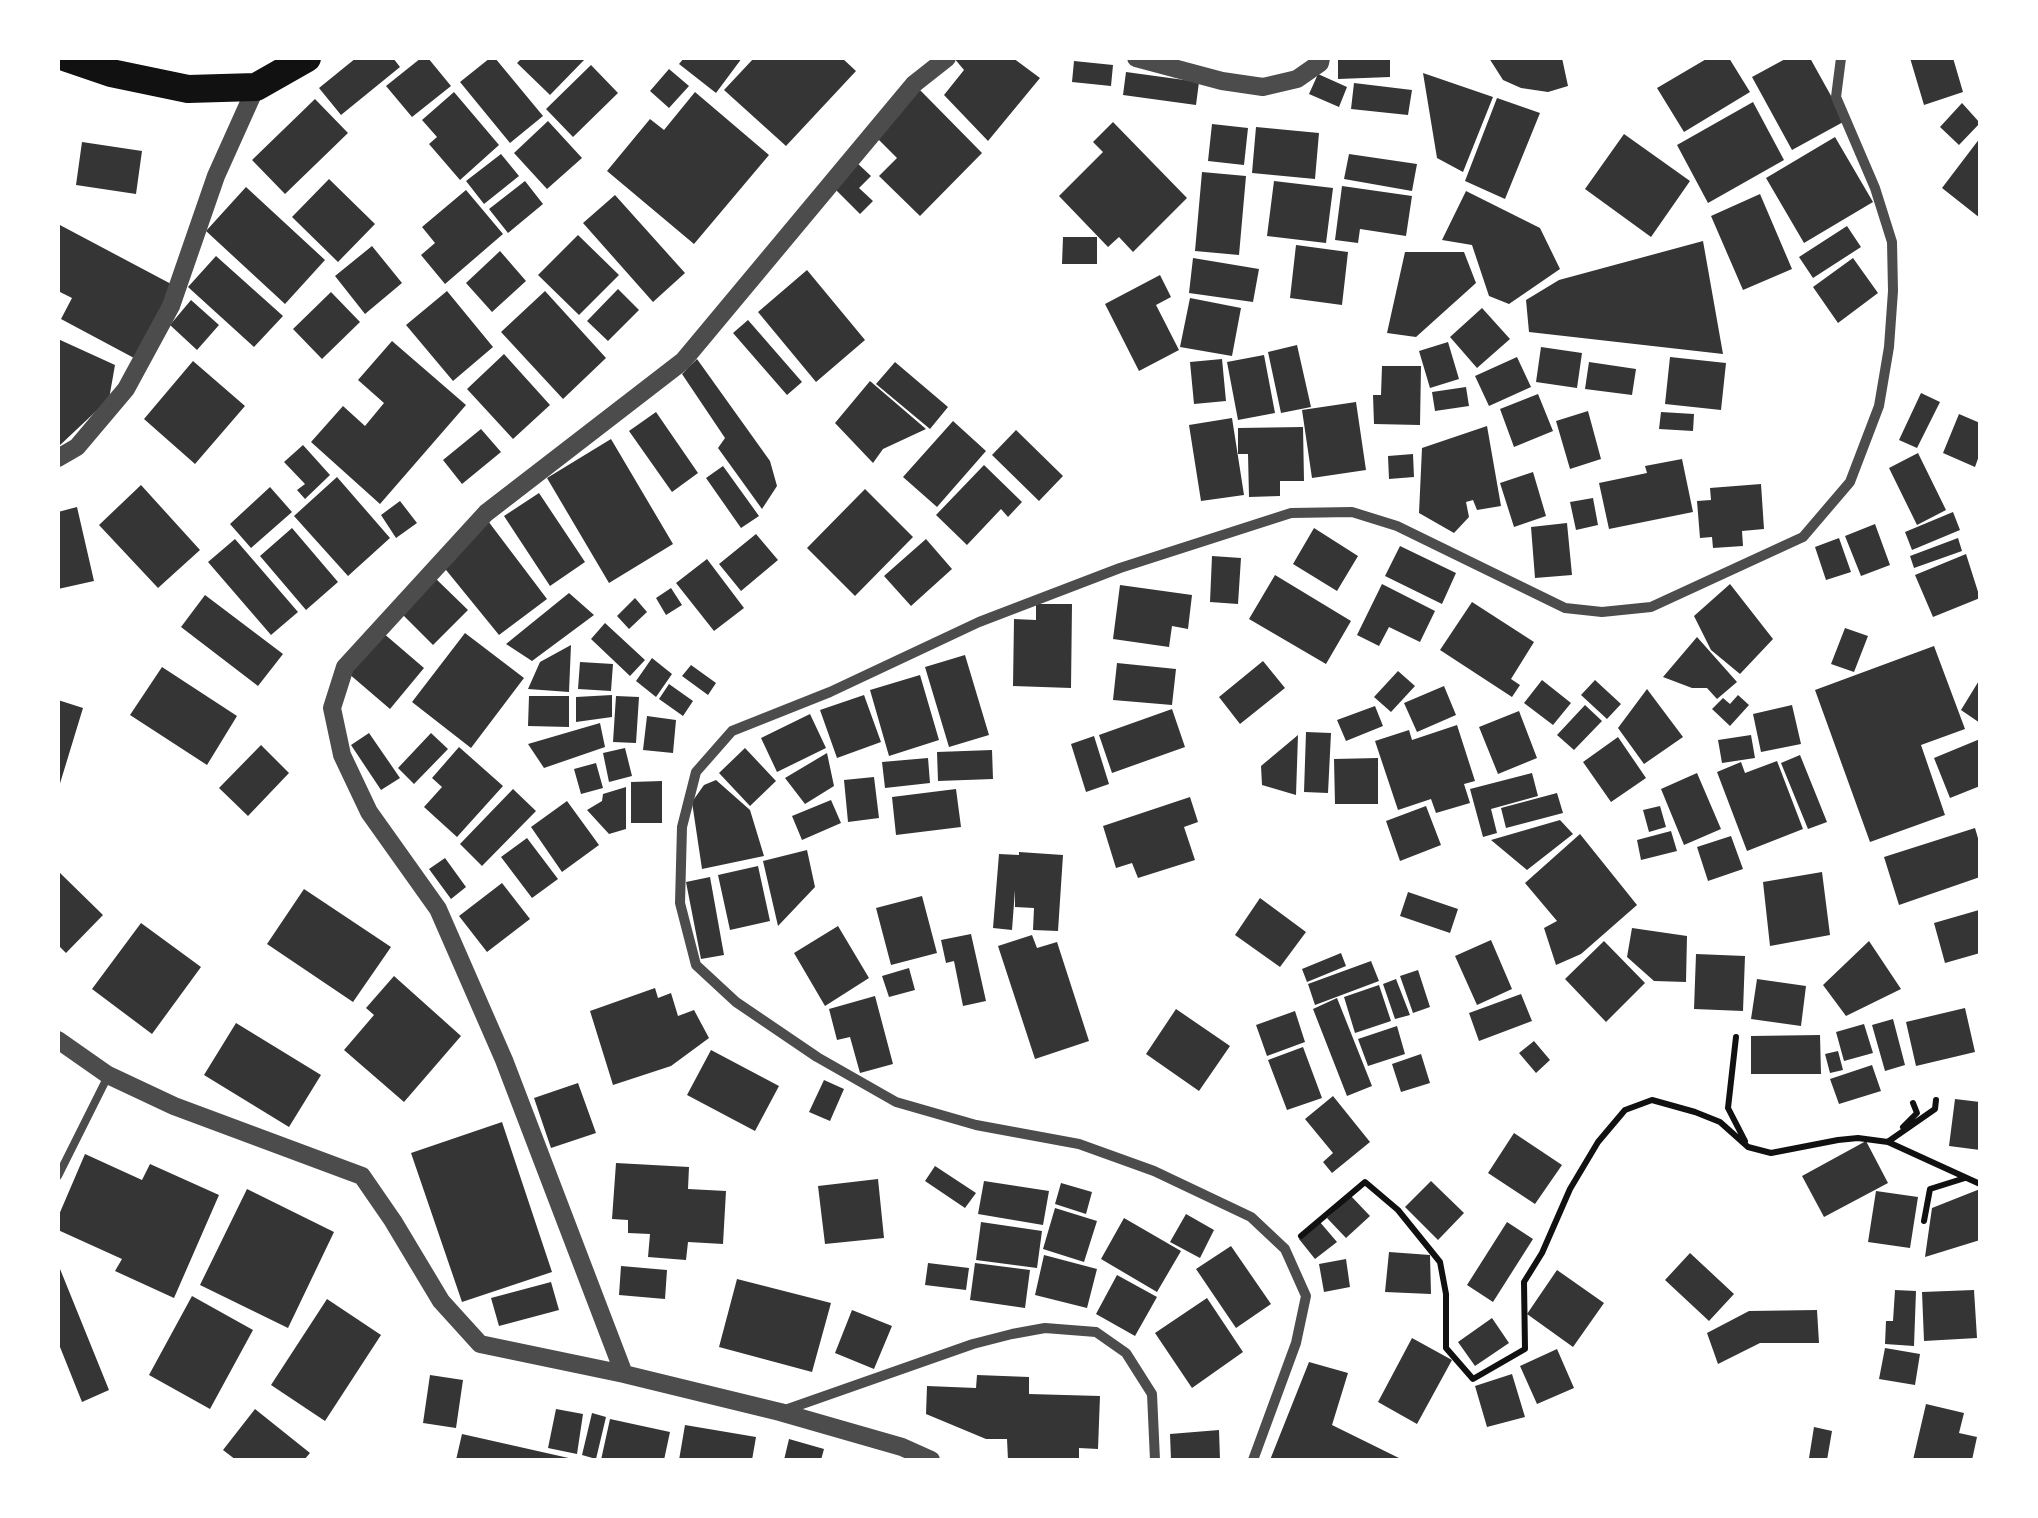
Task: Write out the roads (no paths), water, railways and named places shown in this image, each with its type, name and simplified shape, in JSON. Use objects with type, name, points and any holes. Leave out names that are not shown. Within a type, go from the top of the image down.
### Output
[{"type":"highway","points":[[67,58],[111,73],[188,90],[256,86],[307,58]]},
{"type":"street","points":[[624,1374],[497,1043],[438,909],[369,812],[342,755],[332,708],[345,667],[486,512],[682,361],[914,84],[948,58]]},
{"type":"street","points":[[1136,58],[1222,81],[1263,87],[1298,78],[1322,58]]},
{"type":"street","points":[[1252,1460],[1296,1342],[1306,1296],[1285,1249],[1251,1217],[1154,1171],[1080,1144],[976,1125],[896,1102],[817,1057],[736,1002],[696,965],[680,903],[682,827],[696,772],[732,732],[830,692],[980,622],[1120,568],[1291,512],[1352,512],[1382,521],[1565,608],[1602,612],[1651,607],[1803,537],[1850,482],[1879,406],[1894,291],[1892,242],[1876,188],[1836,97],[1841,58]]},
{"type":"street","points":[[58,458],[77,447],[126,390],[171,306],[216,176],[256,86]]},
{"type":"street","points":[[58,1040],[108,1075],[174,1106],[362,1176],[394,1221],[441,1301],[480,1344],[780,1412],[902,1447],[930,1460]]},
{"type":"street","points":[[780,1412],[1012,1334],[1045,1328],[1096,1332],[1126,1353],[1152,1394],[1155,1460]]},
{"type":"lane","points":[[58,1176],[108,1075]]}]
